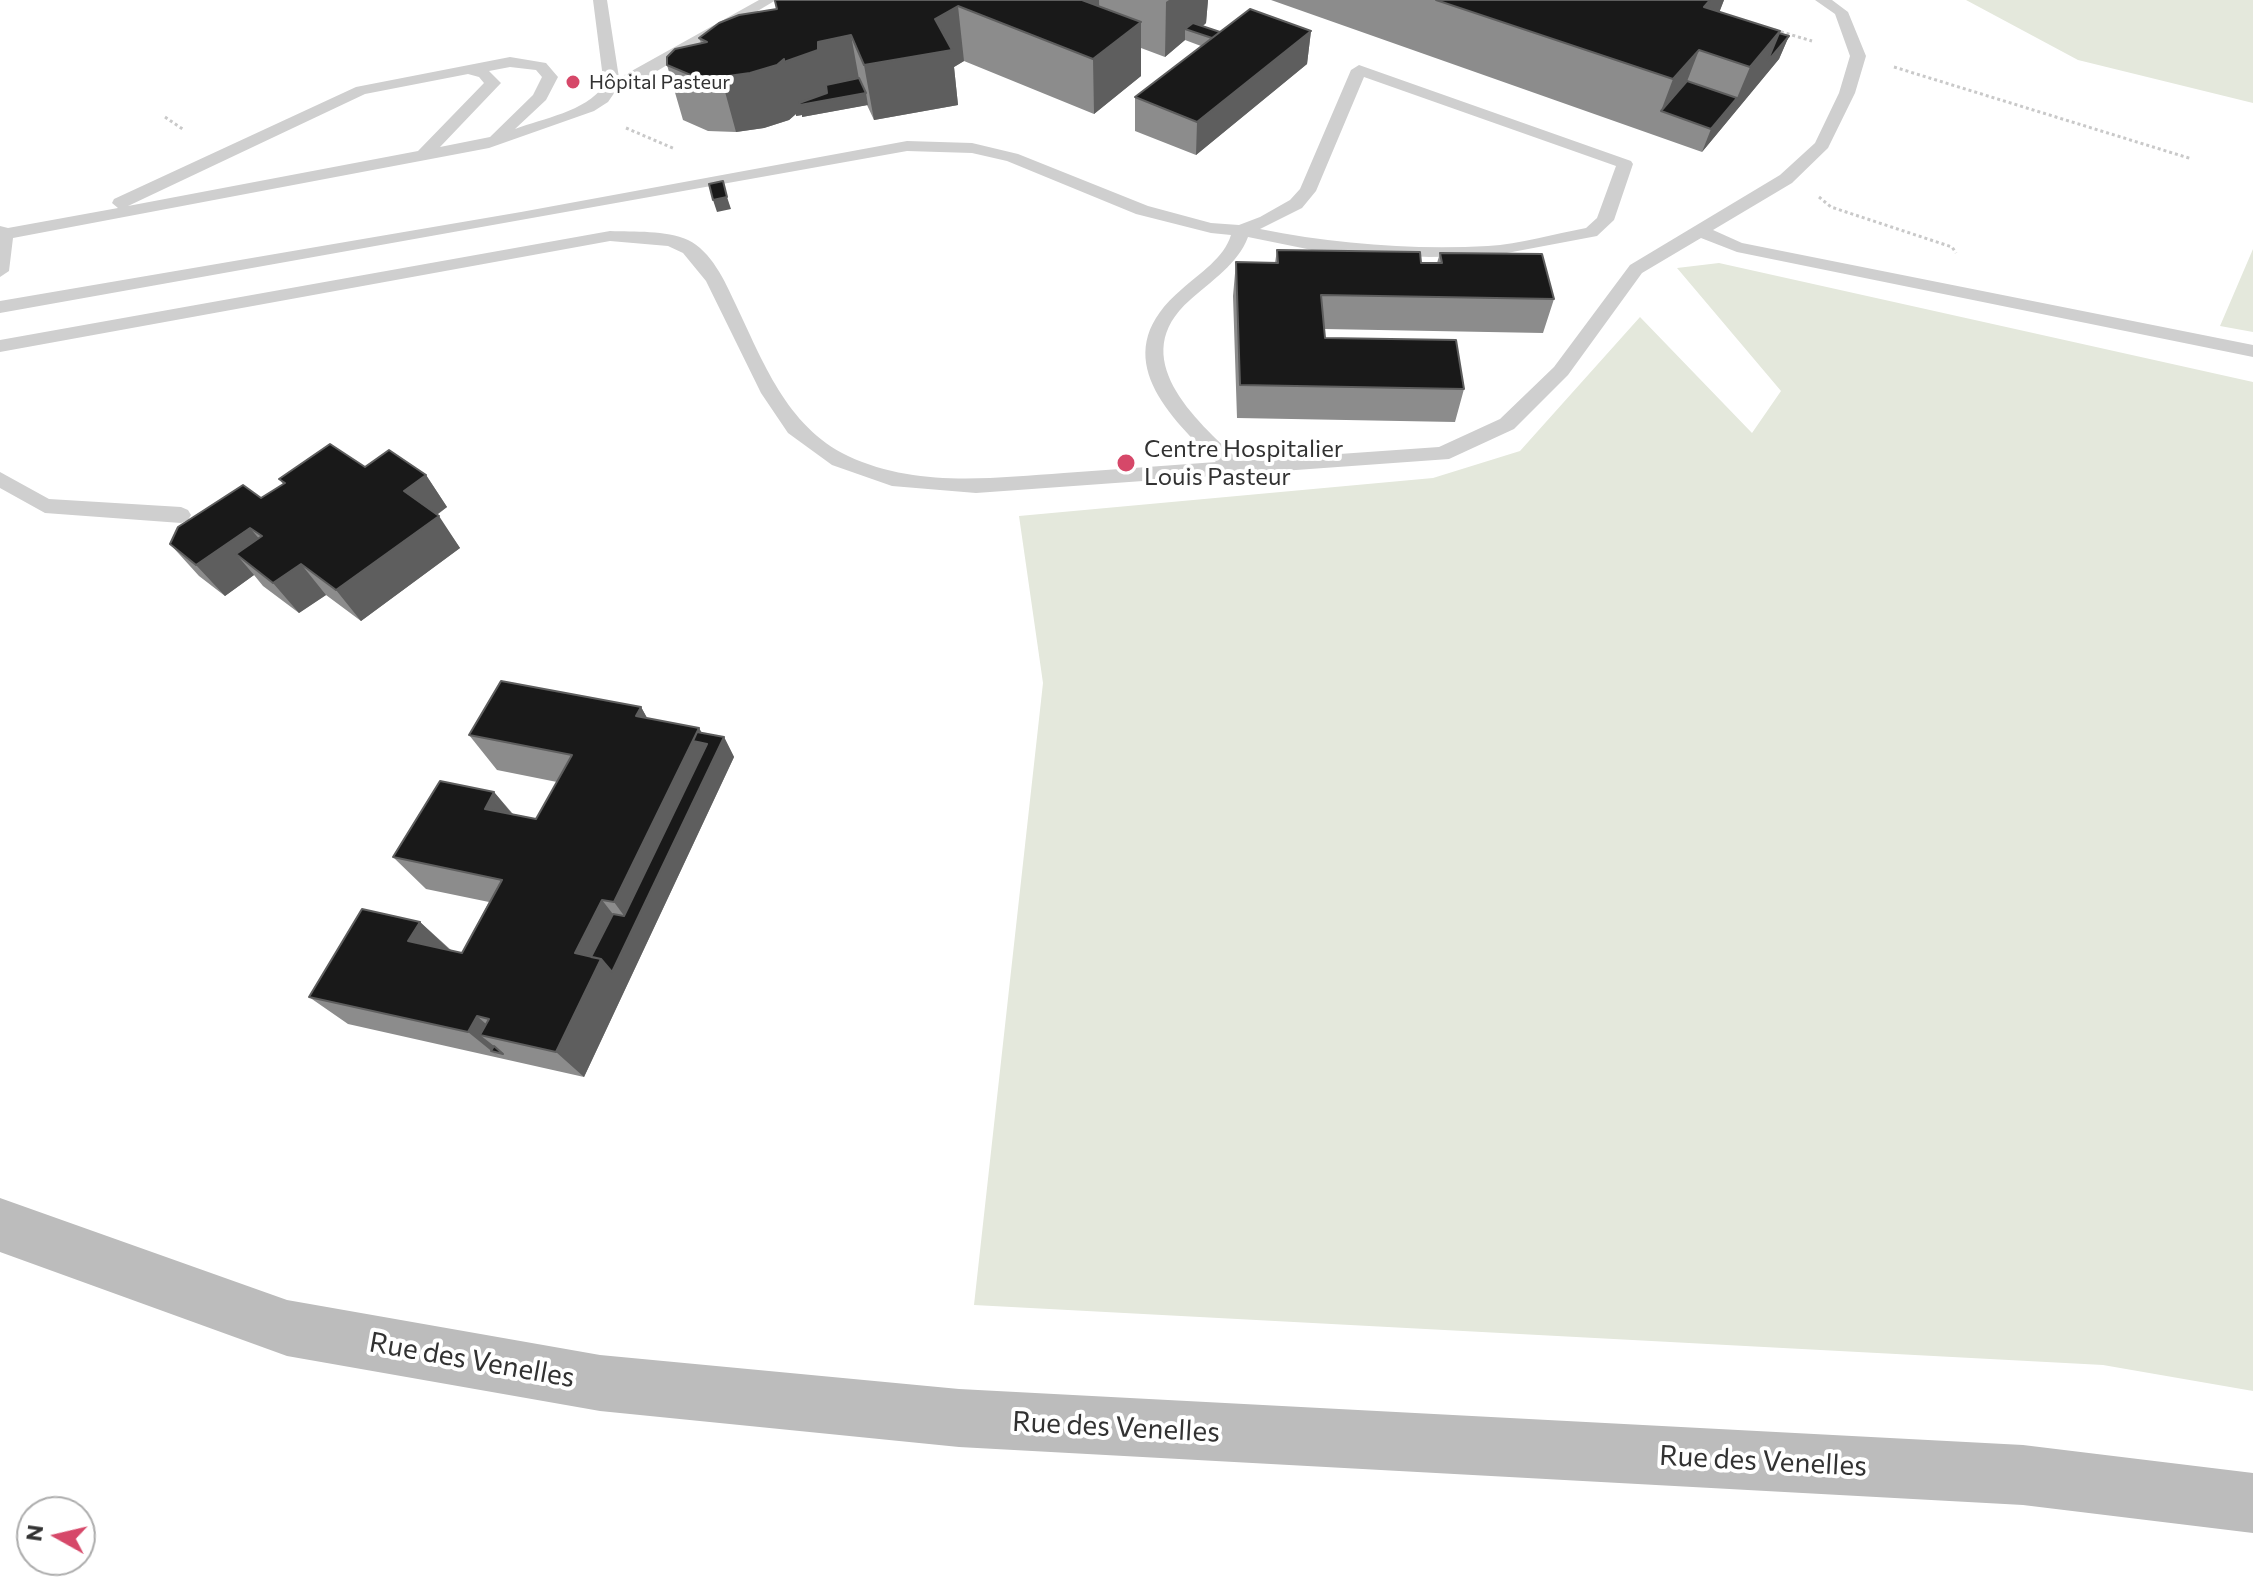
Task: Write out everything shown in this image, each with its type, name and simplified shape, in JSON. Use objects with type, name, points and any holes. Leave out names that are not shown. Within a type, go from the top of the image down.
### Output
[{"type":"street","name":"Rue des Venelles","points":[[0,1225],[287,1328],[600,1383],[959,1418],[2023,1475],[2253,1503]]},
{"type":"lane","points":[[600,0],[612,86]]},
{"type":"lane","points":[[0,271],[3,232],[489,143],[588,108],[602,99],[612,86],[637,77],[769,0]]},
{"type":"lane","points":[[0,346],[610,236],[682,244],[712,273],[777,406],[802,434],[828,454],[861,471],[888,479],[946,487],[1442,454],[1507,424],[1561,371],[1636,269],[1786,179],[1822,145],[1847,93],[1858,56],[1841,12],[1822,0]]},
{"type":"lane","points":[[89,218],[361,90],[510,62],[541,66],[550,77],[540,97],[489,143]]},
{"type":"lane","points":[[423,156],[493,83],[484,74],[469,70]]},
{"type":"lane","points":[[0,307],[521,217],[907,146],[972,148],[1012,157],[1142,210],[1211,228],[1241,230],[1322,247],[1429,252],[1491,251],[1591,232],[1605,220],[1625,164],[1359,70],[1308,191],[1296,204],[1241,230]]},
{"type":"lane","points":[[1236,469],[1200,437],[1164,388],[1156,370],[1153,350],[1157,327],[1168,312],[1238,246],[1241,230]]},
{"type":"lane","points":[[1700,231],[1737,247],[2253,351]]},
{"type":"lane","points":[[0,479],[45,506],[181,515]]},
{"type":"path","points":[[1770,28],[2192,159]]},
{"type":"path","points":[[1786,179],[1831,207],[1952,247],[1990,299]]},
{"type":"shaded area","points":[[1966,0],[2253,0],[2253,103],[2078,60]]},
{"type":"shaded area","points":[[2253,249],[2253,332],[2220,326]]},
{"type":"shaded area","points":[[1719,263],[2253,382],[2253,1391],[2103,1365],[974,1305],[1043,683],[1019,516],[1433,478],[1520,451],[1640,317],[1752,433],[1781,391],[1677,268]]},
{"type":"building","points":[[776,0],[1082,0],[1141,22],[1093,59],[958,6],[935,19],[952,50],[864,65],[851,35],[818,42],[818,50],[750,73],[721,77],[693,76],[667,65],[667,57],[675,49],[707,42],[699,38],[719,23],[739,15],[777,9]]},
{"type":"building","points":[[1436,0],[1710,0],[1704,7],[1780,31],[1750,67],[1699,50],[1673,79]]},
{"type":"building","points":[[1250,9],[1311,31],[1197,122],[1135,97]]},
{"type":"building","points":[[1193,23],[1220,32],[1212,38],[1185,29]]},
{"type":"building","points":[[1779,33],[1789,36],[1767,62]]},
{"type":"building","points":[[859,78],[866,93],[799,103],[827,93],[826,85]]},
{"type":"building","points":[[1687,81],[1737,98],[1711,129],[1661,111]]},
{"type":"building","points":[[723,181],[727,197],[713,200],[709,184]]},
{"type":"building","points":[[1277,250],[1420,252],[1421,263],[1442,263],[1440,253],[1542,254],[1554,299],[1321,295],[1325,338],[1456,340],[1464,389],[1240,385],[1236,262],[1278,263]]},
{"type":"building","points":[[330,444],[365,467],[389,450],[426,475],[404,491],[439,516],[336,590],[301,564],[273,583],[236,554],[262,536],[250,528],[196,565],[170,544],[178,527],[243,485],[261,498],[285,483],[279,479]]},
{"type":"building","points":[[501,681],[641,707],[636,716],[699,728],[614,902],[602,900],[575,953],[601,959],[556,1052],[480,1035],[489,1019],[477,1016],[468,1032],[309,997],[362,909],[420,922],[408,941],[462,953],[502,880],[393,857],[440,781],[494,792],[485,809],[536,819],[572,755],[469,735]]},
{"type":"building","points":[[697,732],[724,737],[612,972],[601,959],[591,957],[613,914],[624,916],[707,744],[693,741]]},
{"type":"place","name":"Hôpital Pasteur","points":[[573,82]]},
{"type":"place","name":"Centre Hospitalier Louis Pasteur","points":[[1126,463]]}]
